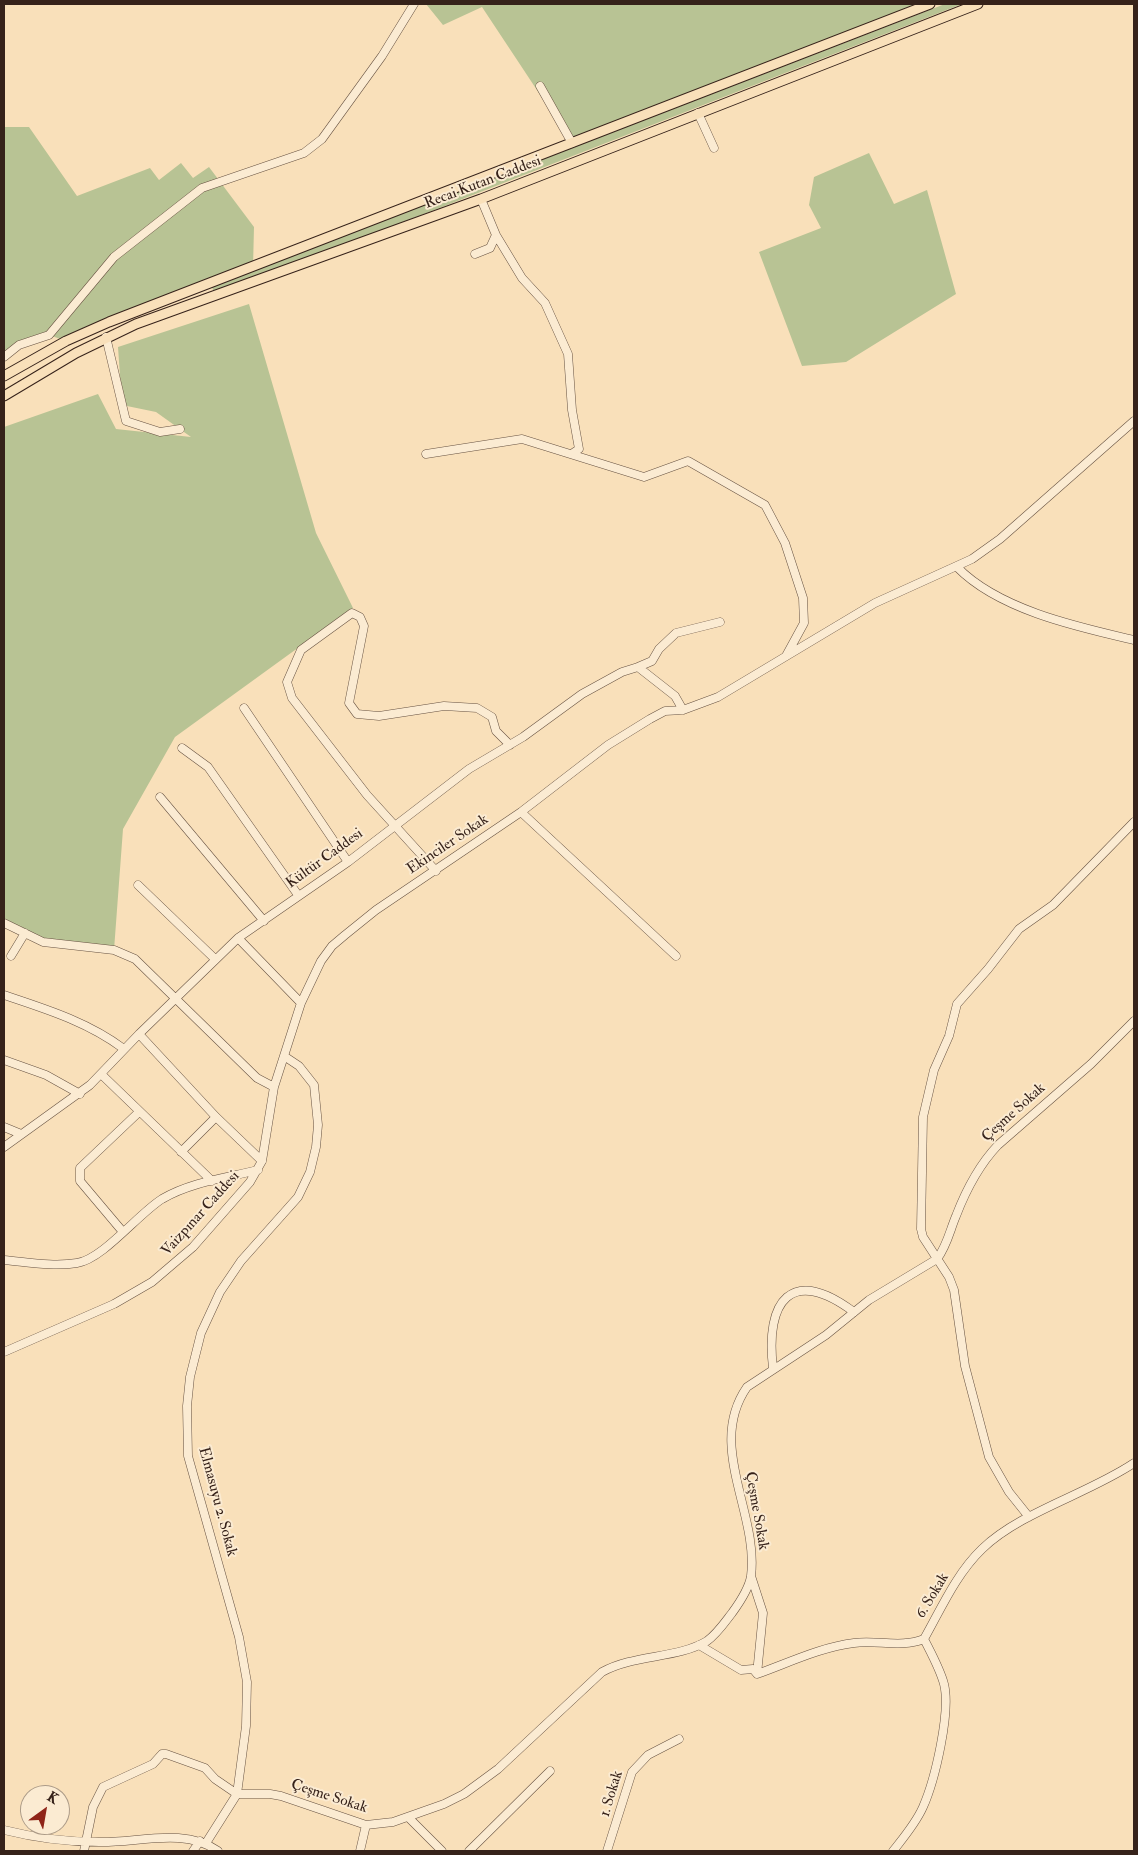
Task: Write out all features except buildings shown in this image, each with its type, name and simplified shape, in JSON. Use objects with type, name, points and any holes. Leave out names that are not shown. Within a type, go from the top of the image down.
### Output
[{"type":"main road","name":"Recai Kutan Caddesi","points":[[4,376],[95,328],[930,4]]},
{"type":"main road","name":"Recai Kutan Caddesi","points":[[4,396],[106,337],[136,324],[481,199],[978,4]]},
{"type":"street","points":[[4,357],[19,346],[49,335],[114,257],[202,188],[304,153],[322,139],[382,56],[414,4]]},
{"type":"street","points":[[540,86],[572,143]]},
{"type":"street","points":[[698,113],[714,148]]},
{"type":"street","points":[[481,199],[496,235],[522,278],[545,303],[568,354],[572,410],[579,449],[572,454]]},
{"type":"street","points":[[474,254],[490,248],[496,235]]},
{"type":"street","points":[[106,337],[126,421],[160,432],[180,429]]},
{"type":"street","name":"Ekinciler Sokak","points":[[284,1056],[311,979],[332,946],[376,910],[521,812],[621,736],[665,712],[683,710],[718,697],[876,603],[957,567],[1000,539],[1134,422]]},
{"type":"street","points":[[426,454],[522,439],[644,476],[688,461],[765,505],[785,543],[803,598],[804,623],[785,657]]},
{"type":"street","points":[[957,567],[980,586],[1036,613],[1087,630],[1134,640]]},
{"type":"street","points":[[436,871],[367,794],[292,698],[287,682],[301,650],[352,613],[360,617],[364,626],[349,703],[358,714],[379,716],[444,706],[477,708],[492,718],[496,731],[510,745]]},
{"type":"street","name":"Kültür Caddesi","points":[[4,1147],[80,1094],[214,959],[238,938],[348,862],[469,769],[510,745],[582,694],[622,672],[652,661],[659,649],[676,633],[720,622]]},
{"type":"street","points":[[638,667],[675,696],[683,710]]},
{"type":"street","points":[[244,708],[348,862]]},
{"type":"street","points":[[182,748],[208,767],[298,895]]},
{"type":"street","points":[[160,796],[264,921]]},
{"type":"street","points":[[521,812],[676,956]]},
{"type":"street","points":[[1029,1517],[1008,1492],[988,1456],[965,1366],[954,1290],[923,1238],[921,1230],[922,1125],[932,1077],[949,1036],[957,1004],[988,969],[1019,929],[1053,905],[1134,822]]},
{"type":"street","points":[[138,885],[214,959]]},
{"type":"street","points":[[4,923],[43,942],[114,950],[135,959],[257,1078],[274,1087]]},
{"type":"street","points":[[11,956],[25,933]]},
{"type":"street","points":[[238,938],[301,1003]]},
{"type":"street","points":[[4,995],[69,1018],[104,1034],[124,1049]]},
{"type":"street","name":"Çeşme Sokak","points":[[237,1794],[276,1795],[366,1825],[409,1818],[444,1804],[475,1787],[504,1763],[602,1672],[622,1662],[676,1652],[699,1645],[714,1635],[743,1596],[751,1576],[750,1542],[735,1477],[732,1441],[735,1411],[740,1396],[747,1386],[826,1335],[886,1288],[937,1259],[944,1251],[959,1208],[985,1159],[998,1144],[1091,1064],[1134,1022]]},
{"type":"street","points":[[139,1034],[216,1117],[262,1161]]},
{"type":"street","name":"Vaizpınar Caddesi","points":[[4,1352],[114,1304],[152,1282],[193,1247],[250,1182],[258,1170],[262,1161],[274,1087],[284,1056]]},
{"type":"street","name":"Elmasuyu 2. Sokak","points":[[193,1851],[203,1842],[237,1794],[246,1726],[246,1668],[188,1456],[187,1406],[190,1377],[201,1333],[220,1292],[241,1261],[298,1197],[310,1172],[316,1147],[318,1125],[314,1085],[299,1066],[284,1056]]},
{"type":"street","points":[[4,1060],[46,1075],[80,1094]]},
{"type":"street","points":[[101,1074],[212,1181]]},
{"type":"street","points":[[123,1232],[80,1181],[80,1168],[139,1112]]},
{"type":"street","points":[[181,1152],[216,1117]]},
{"type":"street","points":[[4,1127],[21,1134]]},
{"type":"street","points":[[4,1260],[56,1265],[79,1263],[100,1251],[160,1200],[182,1188],[258,1170]]},
{"type":"street","points":[[773,1368],[771,1330],[777,1309],[788,1297],[802,1291],[821,1292],[854,1312]]},
{"type":"street","name":"6. Sokak","points":[[893,1851],[923,1808],[945,1717],[944,1684],[924,1639],[947,1596],[972,1560],[990,1542],[1029,1517],[1101,1484],[1134,1463]]},
{"type":"street","points":[[751,1576],[763,1613],[757,1674]]},
{"type":"street","points":[[757,1674],[814,1654],[854,1643],[912,1644],[924,1639]]},
{"type":"street","points":[[699,1645],[740,1670],[753,1670],[757,1674]]},
{"type":"street","name":"1. Sokak","points":[[607,1851],[632,1772],[648,1755],[680,1739]]},
{"type":"street","points":[[84,1851],[95,1801],[103,1787],[153,1764],[162,1754],[175,1756],[205,1768],[215,1779],[237,1794]]},
{"type":"street","points":[[469,1851],[550,1771]]},
{"type":"street","points":[[409,1818],[442,1851]]},
{"type":"street","points":[[360,1851],[366,1825]]},
{"type":"street","points":[[4,1830],[38,1839],[85,1842],[173,1838],[203,1842],[218,1851]]},
{"type":"green space","points":[[426,4],[931,4],[572,143],[482,7],[443,25]]},
{"type":"green space","points":[[945,4],[962,4],[419,216],[214,293],[212,287]]},
{"type":"green space","points":[[4,127],[29,127],[77,196],[150,168],[159,180],[181,163],[193,178],[209,167],[254,227],[253,267],[66,341],[49,335],[19,345],[4,357]]},
{"type":"green space","points":[[869,153],[894,204],[927,190],[956,294],[846,362],[802,366],[759,252],[821,228],[809,205],[814,177]]},
{"type":"green space","points":[[249,304],[316,533],[353,608],[175,737],[123,829],[114,950],[43,942],[4,927],[4,427],[98,394],[116,429],[191,437],[156,412],[122,405],[118,347]]}]
